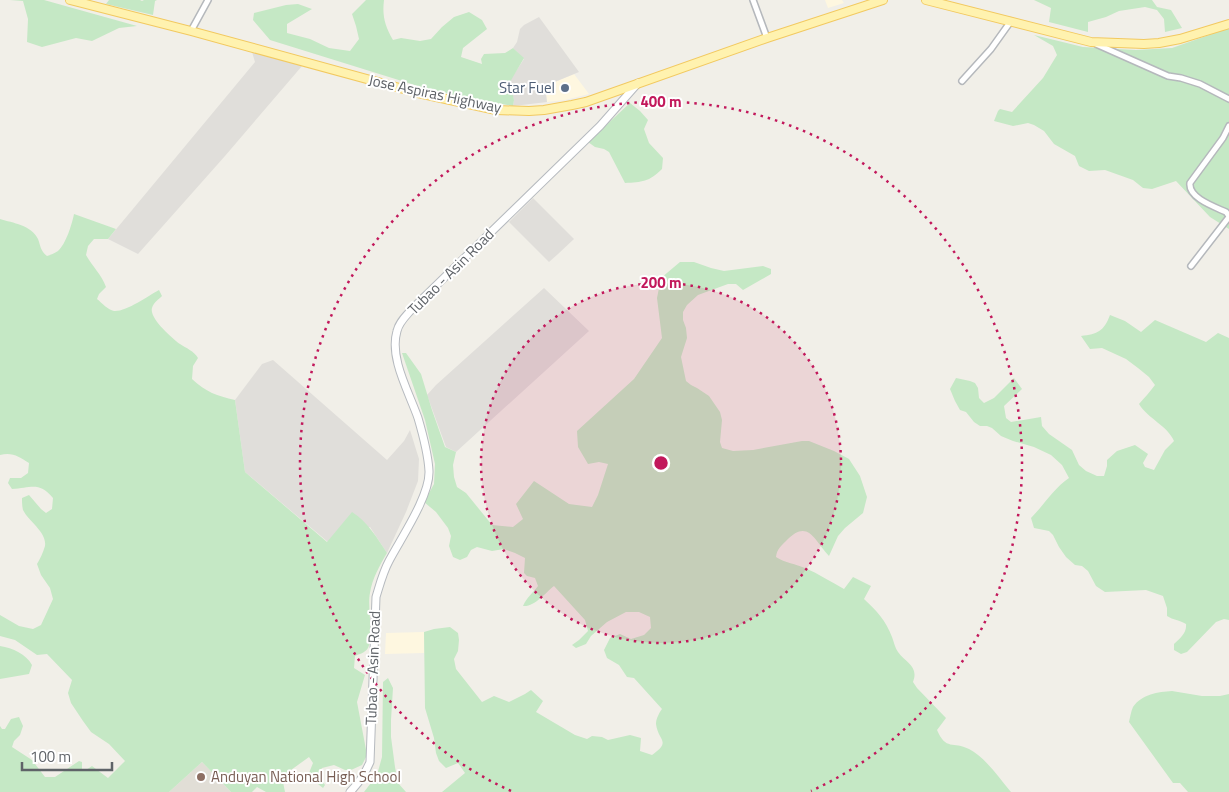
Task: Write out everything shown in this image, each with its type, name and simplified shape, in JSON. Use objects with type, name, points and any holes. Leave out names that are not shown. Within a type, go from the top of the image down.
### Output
[{"type":"main road","name":"Jose Aspiras Highway","points":[[70,0],[418,93],[496,110],[528,112],[561,108],[586,102],[883,0]]},
{"type":"main road","points":[[926,0],[1091,42],[1159,43],[1180,39],[1229,24]]},
{"type":"main road","name":"Tubao - Asin Road","points":[[350,792],[366,773],[370,762],[376,597],[382,574],[426,492],[429,473],[418,419],[396,360],[394,349],[400,322],[600,126],[638,83]]},
{"type":"street","points":[[191,31],[208,0]]},
{"type":"street","points":[[753,0],[768,38]]},
{"type":"street","points":[[962,81],[991,48],[1011,21]]},
{"type":"street","points":[[1091,42],[1168,76],[1200,84],[1229,100]]},
{"type":"street","points":[[1191,266],[1229,216],[1226,212],[1196,197],[1191,191],[1190,183],[1223,138],[1229,126]]},
{"type":"shaded area","points":[[825,0],[842,0],[844,3],[828,8]]},
{"type":"shaded area","points":[[539,17],[579,72],[545,86],[547,102],[513,106],[514,100],[509,82],[524,59],[513,48],[517,42],[520,29]]},
{"type":"shaded area","points":[[252,52],[302,66],[138,254],[108,239],[255,62]]},
{"type":"shaded area","points":[[574,74],[589,94],[547,102],[545,86]]},
{"type":"shaded area","points":[[533,198],[574,239],[549,262],[509,222]]},
{"type":"shaded area","points":[[544,288],[589,331],[456,452],[446,447],[427,395]]},
{"type":"shaded area","points":[[273,360],[387,460],[404,441],[410,430],[419,459],[418,481],[387,553],[370,527],[328,542],[245,472],[235,400],[262,364]]},
{"type":"shaded area","points":[[424,632],[424,653],[385,654],[386,633]]},
{"type":"shaded area","name":"Anduyan National High School","points":[[202,762],[231,792],[169,792]]},
{"type":"green space","points":[[10,0],[44,0],[137,26],[119,28],[92,41],[76,38],[42,47],[27,42],[28,19],[23,1]]},
{"type":"green space","points":[[109,0],[157,0],[155,1],[153,15],[106,4]]},
{"type":"green space","points":[[366,0],[384,0],[383,11],[385,21],[393,40],[401,38],[420,41],[431,39],[454,17],[469,12],[482,20],[487,29],[463,48],[461,57],[482,64],[481,59],[484,54],[505,53],[513,48],[524,58],[510,82],[514,100],[513,106],[434,91],[270,40],[253,20],[254,13],[298,4],[312,9],[287,24],[287,33],[310,39],[329,48],[350,51],[359,39],[352,14]]},
{"type":"green space","points":[[1034,0],[1152,0],[1157,7],[1171,10],[1182,28],[1165,32],[1164,19],[1157,10],[1145,7],[1119,11],[1088,22],[1088,32],[1049,22],[1051,8]]},
{"type":"green space","points":[[1229,28],[1229,229],[1210,217],[1176,181],[1152,189],[1143,188],[1133,180],[1105,170],[1089,171],[1079,166],[1075,156],[1054,144],[1044,131],[1034,125],[1028,123],[1013,126],[994,121],[1000,109],[1012,112],[1043,78],[1057,55],[1053,46],[1034,35],[1083,47],[1136,50],[1172,48]]},
{"type":"green space","points":[[630,103],[648,120],[644,129],[649,143],[663,158],[662,169],[653,177],[641,182],[625,183],[609,152],[595,147],[588,142]]},
{"type":"green space","points":[[74,214],[116,229],[108,239],[94,239],[88,246],[86,255],[106,287],[97,299],[110,309],[119,311],[159,290],[162,296],[154,304],[152,312],[157,322],[167,333],[198,358],[193,366],[192,379],[212,393],[235,400],[245,472],[327,542],[352,512],[367,525],[387,553],[374,577],[370,593],[370,643],[365,651],[355,656],[354,668],[365,675],[357,702],[367,755],[362,765],[351,770],[345,770],[334,765],[322,768],[318,774],[325,785],[323,788],[313,780],[309,773],[313,763],[309,757],[291,770],[283,782],[285,792],[266,792],[257,787],[252,792],[231,792],[202,762],[169,792],[0,792],[0,726],[2,729],[5,729],[11,719],[19,717],[23,726],[20,735],[14,741],[12,747],[32,760],[45,777],[55,777],[79,761],[82,762],[82,771],[92,766],[108,778],[125,761],[109,744],[91,732],[71,703],[68,693],[72,680],[47,654],[37,655],[15,640],[0,636],[0,615],[19,626],[33,629],[41,625],[53,599],[50,588],[41,575],[37,564],[44,549],[45,541],[23,510],[22,498],[29,495],[46,513],[52,509],[53,498],[39,487],[12,489],[8,483],[10,478],[21,478],[28,473],[29,463],[12,455],[0,455],[0,219],[21,225],[35,234],[42,250],[47,256],[58,251],[64,244]]},
{"type":"green space","points":[[680,262],[694,262],[724,271],[763,266],[771,269],[771,274],[743,290],[736,284],[728,284],[698,295],[687,305],[683,312],[687,338],[681,357],[686,381],[709,396],[720,412],[722,420],[720,442],[722,448],[733,451],[753,450],[809,441],[849,459],[860,476],[867,497],[863,513],[838,536],[829,556],[815,538],[805,531],[800,531],[781,546],[776,557],[810,570],[844,589],[853,577],[871,586],[864,599],[884,621],[897,650],[913,668],[913,682],[917,688],[946,718],[937,730],[940,737],[947,743],[975,752],[992,768],[1011,792],[442,792],[465,773],[458,763],[446,768],[439,761],[436,753],[434,738],[425,708],[424,632],[450,627],[458,633],[458,651],[454,659],[456,669],[482,702],[494,696],[509,702],[531,690],[543,701],[536,712],[575,735],[587,739],[592,736],[608,740],[630,735],[641,738],[640,751],[652,755],[663,744],[656,724],[662,709],[634,678],[627,677],[619,665],[607,658],[604,650],[610,638],[620,634],[631,639],[644,635],[651,628],[650,617],[639,612],[626,612],[607,622],[591,636],[586,644],[576,648],[572,645],[588,631],[585,620],[554,586],[536,602],[523,606],[538,586],[535,578],[524,573],[525,558],[504,549],[492,551],[477,547],[471,550],[467,557],[460,560],[453,557],[449,546],[451,536],[448,528],[436,512],[424,502],[434,484],[435,464],[425,420],[402,353],[406,353],[421,374],[445,447],[456,452],[453,465],[457,487],[466,493],[492,525],[513,527],[523,519],[516,504],[534,481],[569,504],[592,507],[608,464],[599,462],[588,464],[578,447],[577,431],[634,379],[662,338],[657,298],[661,278]]},
{"type":"green space","points":[[1110,315],[1125,321],[1141,332],[1155,320],[1206,342],[1218,333],[1229,338],[1229,620],[1224,619],[1216,622],[1187,652],[1181,654],[1174,650],[1174,644],[1184,633],[1186,624],[1167,616],[1167,608],[1163,596],[1146,590],[1105,592],[1096,586],[1088,571],[1082,566],[1075,565],[1066,557],[1049,531],[1034,528],[1031,518],[1069,478],[1062,465],[1051,455],[1001,436],[992,428],[980,426],[974,422],[966,412],[960,410],[950,389],[956,378],[975,383],[978,388],[979,398],[984,403],[994,398],[1014,378],[1022,389],[1004,406],[1006,418],[1011,422],[1041,417],[1042,426],[1049,434],[1072,450],[1079,465],[1097,476],[1104,476],[1107,460],[1117,451],[1135,445],[1148,454],[1143,463],[1145,467],[1154,470],[1165,450],[1174,441],[1171,435],[1147,414],[1139,404],[1155,385],[1149,377],[1126,359],[1102,348],[1090,349],[1081,336],[1100,331]]},
{"type":"green space","points":[[0,646],[10,648],[23,655],[32,665],[29,674],[0,679]]},
{"type":"green space","points":[[388,678],[393,688],[391,737],[395,767],[398,783],[406,792],[364,792],[377,775],[382,757],[383,682]]},
{"type":"green space","points":[[1172,691],[1202,696],[1229,694],[1229,792],[1188,792],[1180,783],[1173,783],[1129,722],[1133,707],[1141,699],[1156,693]]},
{"type":"place","name":"Star Fuel","points":[[565,88]]},
{"type":"place","name":"Anduyan National High School","points":[[201,777]]}]
